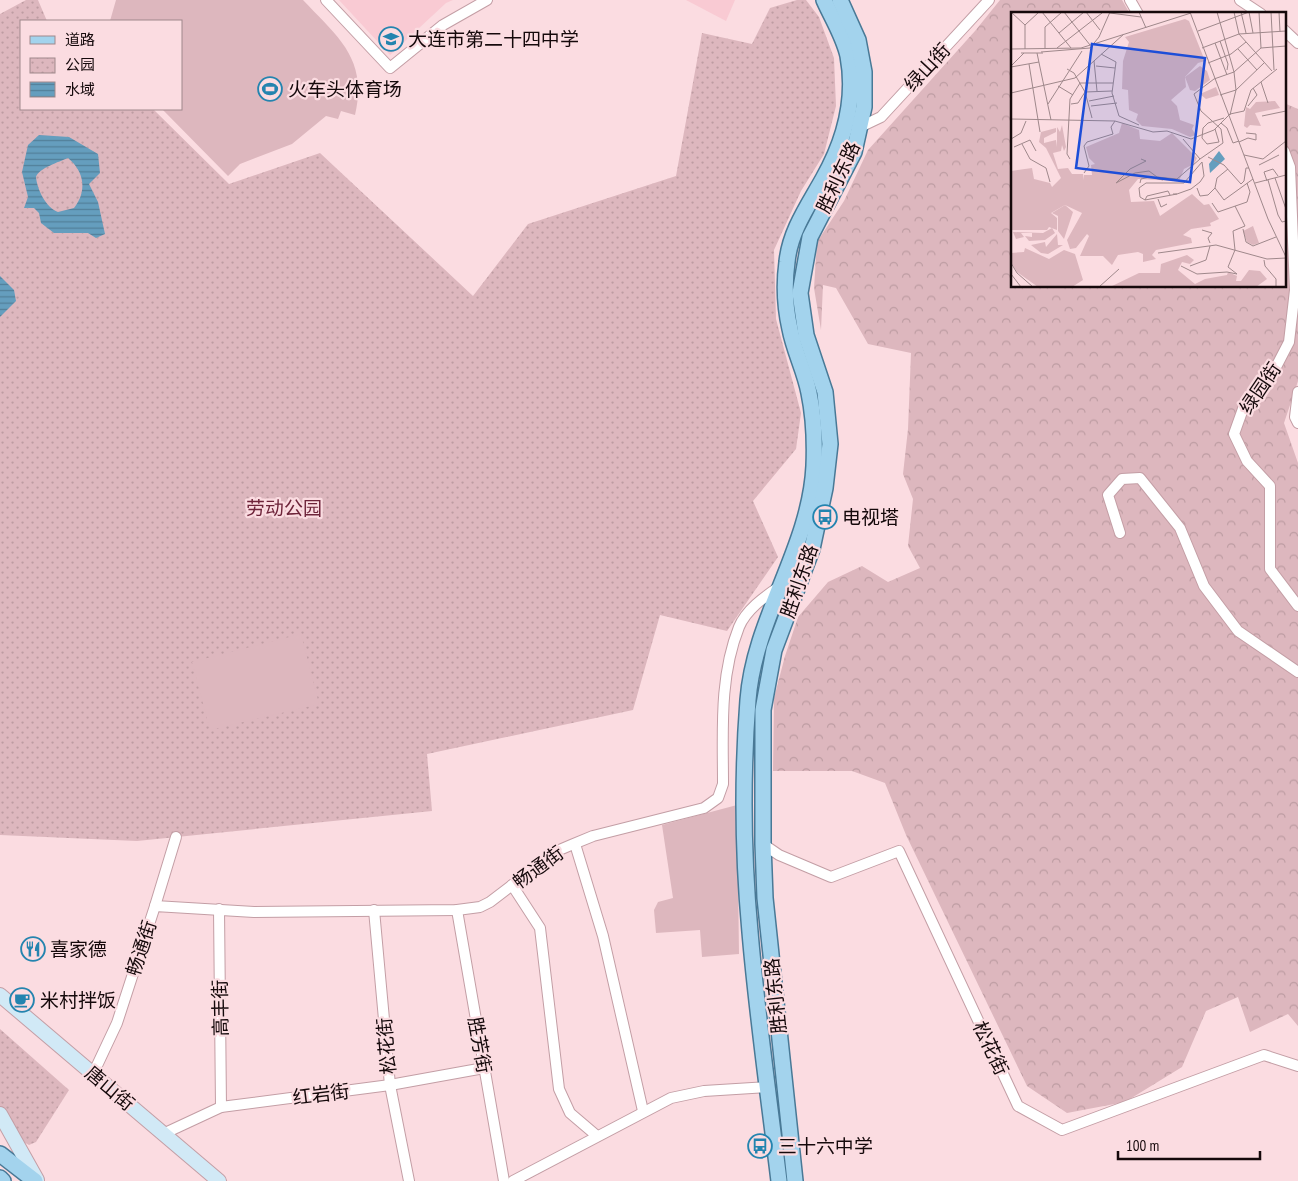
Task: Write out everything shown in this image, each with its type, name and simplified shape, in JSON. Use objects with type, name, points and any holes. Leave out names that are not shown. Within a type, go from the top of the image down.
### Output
[{"type":"main road","points":[[779,1181],[748,912],[745,742],[748,696],[754,664],[779,587],[795,549],[811,492],[814,468],[814,433],[809,391],[789,322],[786,296],[787,260],[794,232],[840,147],[848,109],[850,83],[848,56],[839,31],[824,0]]},
{"type":"main road","name":"胜利东路","points":[[795,1181],[766,908],[763,844],[763,710],[774,650],[812,549],[825,488],[830,444],[825,392],[806,335],[800,293],[810,237],[854,152],[864,107],[864,72],[858,40],[840,0]]},
{"type":"main road","name":"唐山街","points":[[0,995],[219,1181]]},
{"type":"main road","points":[[0,1004],[15,1008]]},
{"type":"main road","points":[[0,1114],[36,1181]]},
{"type":"main road","points":[[0,1154],[36,1181]]},
{"type":"main road","points":[[0,1170],[8,1181]]},
{"type":"main road","points":[[0,1178],[3,1181]]},
{"type":"street","points":[[326,0],[390,68],[443,25],[487,0]]},
{"type":"street","name":"绿山街","points":[[860,127],[881,118],[989,0]]},
{"type":"street","points":[[1130,0],[1137,12]]},
{"type":"street","points":[[1240,0],[1258,12]]},
{"type":"street","points":[[1286,32],[1298,43]]},
{"type":"street","name":"绿园街","points":[[1286,157],[1290,167],[1295,251],[1295,290],[1289,342],[1275,369],[1244,406],[1234,434],[1247,461],[1270,486],[1270,569],[1298,606]]},
{"type":"street","points":[[1298,392],[1295,417],[1298,423]]},
{"type":"street","points":[[1120,533],[1108,495],[1122,479],[1140,478],[1180,528],[1204,586],[1238,631],[1298,672]]},
{"type":"street","name":"畅通街","points":[[155,906],[254,912],[456,910],[480,907],[557,851],[593,836],[704,808],[718,798],[723,784],[724,686],[739,626],[760,600],[779,587]]},
{"type":"street","name":"畅通街","points":[[93,1074],[117,1023],[176,837]]},
{"type":"street","points":[[576,844],[603,936],[643,1112]]},
{"type":"street","name":"松花街","points":[[763,844],[779,854],[831,877],[899,851],[1018,1106],[1062,1130],[1264,1055],[1298,1066]]},
{"type":"street","points":[[512,885],[540,928],[559,1090],[570,1112],[596,1136]]},
{"type":"street","name":"高丰街","points":[[219,909],[221,1107]]},
{"type":"street","name":"松花街","points":[[374,910],[390,1085],[409,1181]]},
{"type":"street","name":"胜芳街","points":[[456,910],[504,1181]]},
{"type":"street","name":"红岩街","points":[[163,1134],[221,1107],[390,1085],[484,1068]]},
{"type":"street","points":[[513,1181],[672,1098],[689,1093],[768,1087]]},
{"type":"shaded area","name":"大连市第二十四中学","points":[[339,0],[453,0],[446,3],[390,55]]},
{"type":"shaded area","points":[[686,0],[735,0],[726,21]]},
{"type":"green space","name":"劳动公园","points":[[26,0],[38,0],[47,20],[20,20],[20,110],[154,110],[229,184],[320,153],[473,296],[528,224],[676,176],[702,33],[752,44],[770,8],[797,0],[806,0],[819,17],[834,58],[836,106],[824,154],[801,191],[774,250],[776,319],[801,413],[796,449],[753,501],[778,557],[727,631],[660,615],[633,710],[427,754],[432,811],[137,841],[0,835],[0,14]]},
{"type":"green space","name":"火车头体育场","points":[[116,0],[303,0],[339,38],[354,64],[358,96],[355,115],[341,111],[338,119],[326,116],[292,144],[240,164],[228,176],[163,110],[182,110],[182,20],[110,20]]},
{"type":"green space","points":[[1000,0],[1122,0],[1129,12],[1011,12],[1011,288],[1286,288],[1286,104],[1298,109],[1298,381],[1284,423],[1298,463],[1298,1026],[1288,1014],[1250,1032],[1238,997],[1206,1011],[1182,1067],[1125,1102],[1067,1113],[1027,1086],[906,835],[885,783],[852,771],[773,771],[774,698],[798,617],[828,582],[862,566],[888,582],[920,568],[908,546],[913,499],[903,474],[908,429],[911,353],[868,344],[836,288],[823,285],[821,330],[814,288],[817,242],[844,201],[868,150],[975,31]]},
{"type":"green space","points":[[301,634],[319,704],[210,730],[192,662]]},
{"type":"green space","points":[[737,805],[739,954],[702,957],[700,930],[656,933],[654,910],[658,902],[673,898],[662,825]]},
{"type":"green space","points":[[0,1029],[69,1090],[36,1142],[29,1145],[18,1139],[0,1108]]},
{"type":"water","points":[[39,135],[69,137],[98,154],[100,173],[89,184],[98,202],[105,234],[96,238],[88,233],[54,233],[41,223],[39,213],[34,208],[24,208],[28,197],[22,172],[28,145]],"holes":[[[68,158],[81,176],[81,195],[74,208],[58,212],[50,207],[43,198],[36,177],[45,168]]]},
{"type":"water","points":[[0,276],[14,290],[16,301],[0,317]]},
{"type":"place","name":"大连市第二十四中学","points":[[391,39]]},
{"type":"place","name":"火车头体育场","points":[[270,89]]},
{"type":"place","name":"电视塔","points":[[825,517]]},
{"type":"place","name":"喜家德","points":[[33,949]]},
{"type":"place","name":"米村拌饭","points":[[22,1000]]},
{"type":"place","name":"三十六中学","points":[[760,1146]]}]
